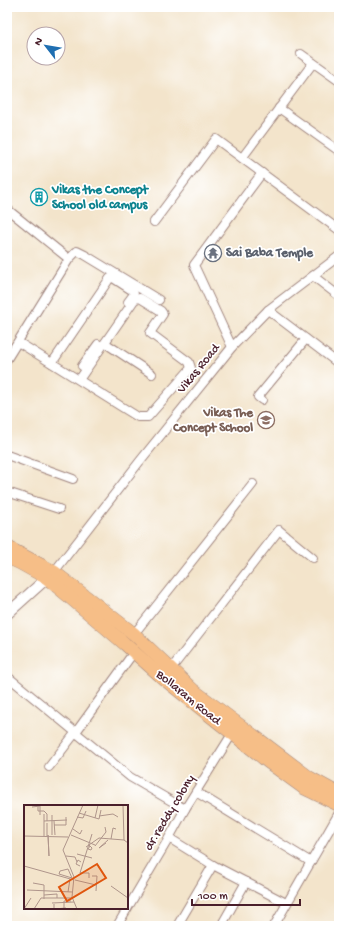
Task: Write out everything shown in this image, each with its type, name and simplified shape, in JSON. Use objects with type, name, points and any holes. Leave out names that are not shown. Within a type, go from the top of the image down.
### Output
[{"type":"main road","points":[[7,547],[50,575]]},
{"type":"main road","points":[[7,557],[50,575]]},
{"type":"main road","name":"Bollaram Road","points":[[50,575],[134,634],[194,690],[285,760],[310,778],[339,794]]},
{"type":"main road","name":"Bollaram Road","points":[[50,575],[164,679],[267,762],[304,788],[339,806]]},
{"type":"street","points":[[301,54],[339,81]]},
{"type":"street","points":[[242,158],[313,63]]},
{"type":"street","points":[[279,108],[339,151]]},
{"type":"street","points":[[154,222],[216,139],[339,230]]},
{"type":"street","points":[[232,347],[194,265],[262,173]]},
{"type":"street","points":[[7,209],[69,259]]},
{"type":"street","points":[[7,359],[69,259],[77,251],[160,300]]},
{"type":"street","name":"Vikas Road","points":[[50,575],[232,347],[268,310],[339,256]]},
{"type":"street","points":[[313,276],[339,296]]},
{"type":"street","points":[[52,363],[110,278],[113,278],[134,291],[134,294],[82,366]]},
{"type":"street","points":[[18,342],[138,417],[148,417],[191,368],[189,362],[150,333],[163,314],[162,311],[140,298],[135,299],[79,380]]},
{"type":"street","points":[[268,310],[339,364]]},
{"type":"street","points":[[262,400],[258,397],[306,339]]},
{"type":"street","points":[[105,343],[152,374]]},
{"type":"street","points":[[7,455],[73,479]]},
{"type":"street","points":[[134,634],[253,484]]},
{"type":"street","points":[[7,492],[59,509]]},
{"type":"street","points":[[171,669],[279,530],[313,558]]},
{"type":"street","points":[[7,614],[50,575]]},
{"type":"street","points":[[49,767],[134,652]]},
{"type":"street","points":[[7,676],[130,777],[185,809]]},
{"type":"street","name":"dr.reddy colony","points":[[128,907],[185,809],[232,734]]},
{"type":"street","points":[[196,792],[311,862]]},
{"type":"street","points":[[274,926],[339,813]]},
{"type":"street","points":[[169,838],[213,865],[286,904]]},
{"type":"street","points":[[177,926],[213,865]]},
{"type":"street","points":[[221,926],[246,882]]},
{"type":"street","name":"dr.reddy colony","points":[[117,926],[127,909]]},
{"type":"place","name":"Vikas the Concept School old campus","points":[[39,197]]},
{"type":"place","name":"Sai Baba Temple","points":[[213,253]]},
{"type":"place","name":"Vikas The Concept School","points":[[266,420]]}]
